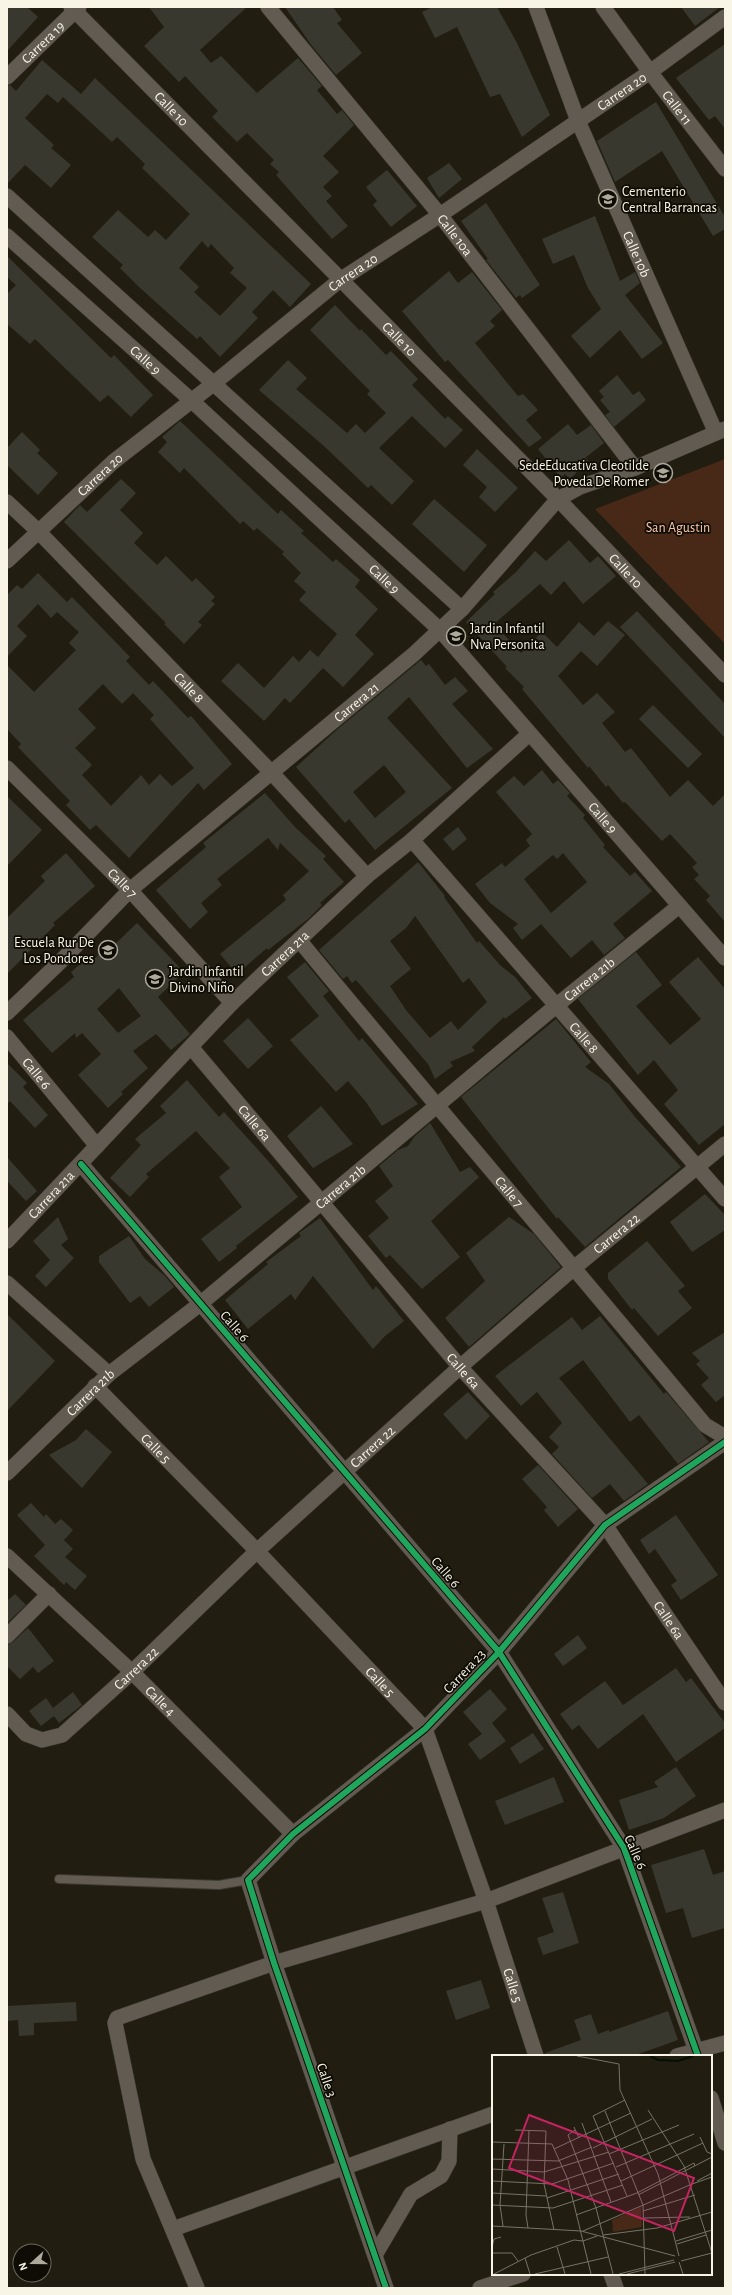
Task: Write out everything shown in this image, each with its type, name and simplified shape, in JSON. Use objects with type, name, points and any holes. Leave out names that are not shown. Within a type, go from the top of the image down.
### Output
[{"type":"street","name":"Calle 10a","points":[[268,7],[440,215],[635,468]]},
{"type":"street","name":"Calle 10b","points":[[536,7],[578,121],[721,431]]},
{"type":"street","name":"Calle 11","points":[[603,7],[650,72],[725,169]]},
{"type":"street","name":"Carrera 19","points":[[7,77],[75,8]]},
{"type":"street","name":"Calle 10","points":[[75,8],[340,280],[558,498],[725,674]]},
{"type":"street","name":"Carrera 20","points":[[7,561],[113,462],[192,401],[340,280],[440,215],[650,72],[725,18]]},
{"type":"street","name":"Calle 9","points":[[7,196],[462,608]]},
{"type":"street","name":"Calle 9","points":[[7,236],[192,401],[440,630],[725,958]]},
{"type":"street","name":"Carrera 21","points":[[7,1013],[60,962],[130,890],[414,654],[440,630],[462,608],[558,498],[580,487],[635,468],[721,431]]},
{"type":"street","name":"Calle 8","points":[[7,502],[38,531],[271,772],[367,876]]},
{"type":"street","name":"Carrera 21a","points":[[7,1241],[232,1004],[367,876],[412,840],[529,734]]},
{"type":"street","name":"Calle 7","points":[[7,768],[130,890],[232,1004]]},
{"type":"street","name":"Calle 8","points":[[412,840],[725,1199]]},
{"type":"street","name":"Carrera 21b","points":[[7,1473],[109,1374],[200,1304],[322,1204],[557,1005],[679,906]]},
{"type":"street","name":"Calle 7","points":[[299,940],[436,1108],[575,1267],[705,1425],[725,1436]]},
{"type":"street","name":"Calle 6","points":[[7,1037],[98,1146]]},
{"type":"street","name":"Calle 6a","points":[[191,1047],[460,1367],[605,1525],[725,1703]]},
{"type":"street","name":"Carrera 22","points":[[7,1714],[26,1734],[42,1740],[62,1735],[132,1672],[257,1551],[460,1367],[575,1267],[698,1168],[725,1144]]},
{"type":"street","name":"Calle 6","points":[[81,1164],[499,1652],[624,1848],[697,2053]]},
{"type":"street","points":[[7,1283],[109,1374]]},
{"type":"street","name":"Calle 5","points":[[95,1386],[257,1551],[425,1729],[486,1901],[536,2055]]},
{"type":"street","name":"Carrera 23","points":[[248,1880],[293,1834],[425,1729],[499,1652],[605,1525],[725,1442]]},
{"type":"street","name":"Calle 4","points":[[7,1556],[132,1672],[293,1834]]},
{"type":"street","points":[[7,1636],[49,1594]]},
{"type":"street","points":[[196,2288],[143,2159],[115,2023],[117,2018],[274,1963],[486,1901],[725,1810]]},
{"type":"street","name":"Calle 3","points":[[248,1880],[274,1963],[386,2288]]},
{"type":"street","points":[[683,2055],[697,2053],[725,2043]]},
{"type":"street","points":[[712,2101],[725,2143]]},
{"type":"street","points":[[173,2229],[492,2114]]},
{"type":"street","points":[[375,2255],[411,2194],[440,2176],[449,2161],[450,2129]]},
{"type":"street","points":[[480,2288],[520,2275]]},
{"type":"street","points":[[611,2275],[616,2288]]},
{"type":"lane","points":[[59,1879],[219,1885],[248,1880]]},
{"type":"green space","name":"San Agustin","points":[[725,459],[725,644],[595,509]]},
{"type":"building","points":[[7,7],[27,7],[38,17],[7,51]]},
{"type":"building","points":[[149,7],[247,7],[200,50],[211,63],[221,56],[257,93],[298,58],[322,86],[317,90],[337,114],[342,110],[354,125],[323,156],[339,172],[323,187],[332,196],[326,201],[348,226],[332,239],[276,175],[279,172],[270,164],[274,160],[247,133],[237,142],[212,117],[218,111],[185,76],[179,82],[144,46],[164,27]]},
{"type":"building","points":[[285,7],[333,7],[342,20],[337,23],[362,53],[336,75],[312,46]]},
{"type":"building","points":[[432,7],[497,7],[517,43],[550,115],[522,137],[500,94],[490,97],[457,27],[435,38],[422,12]]},
{"type":"building","points":[[681,7],[720,7],[695,26]]},
{"type":"building","points":[[725,44],[725,129],[715,116],[709,120],[676,78]]},
{"type":"building","points":[[42,60],[81,94],[95,78],[311,284],[290,307],[273,290],[252,312],[258,318],[220,357],[200,336],[197,339],[139,287],[120,268],[123,265],[92,237],[118,210],[148,237],[155,230],[166,240],[190,214],[142,168],[145,164],[117,137],[112,142],[63,97],[58,103],[47,94],[25,118],[54,145],[51,148],[71,165],[51,188],[25,165],[7,184],[7,86],[10,85],[16,91]],"holes":[[[202,241],[208,248],[211,244],[234,268],[230,273],[247,288],[220,316],[194,292],[199,287],[179,268]]]},
{"type":"building","points":[[656,102],[725,217],[725,229],[713,236],[662,151],[615,182],[597,141]]},
{"type":"building","points":[[449,163],[462,179],[439,198],[427,178]]},
{"type":"building","points":[[387,170],[417,206],[391,227],[373,205],[377,201],[366,187]]},
{"type":"building","points":[[486,203],[540,285],[522,298],[520,295],[516,298],[486,260],[488,259],[461,221]]},
{"type":"building","points":[[595,216],[620,281],[635,272],[640,283],[625,295],[663,343],[642,359],[620,330],[590,358],[571,336],[601,309],[588,288],[574,255],[553,264],[542,239]]},
{"type":"building","points":[[7,256],[111,358],[114,355],[153,395],[131,417],[108,395],[100,402],[35,339],[30,344],[7,324],[7,294],[16,285],[7,277]]},
{"type":"building","points":[[449,271],[458,283],[472,272],[502,310],[490,321],[495,326],[475,343],[518,396],[523,394],[538,410],[526,420],[542,438],[529,447],[448,360],[445,362],[402,311]]},
{"type":"building","points":[[335,305],[386,355],[391,351],[418,379],[412,385],[445,419],[448,416],[463,430],[445,448],[412,416],[379,448],[414,481],[392,505],[371,485],[368,488],[325,447],[259,390],[288,360],[307,378],[296,389],[347,433],[356,424],[365,433],[386,413],[367,394],[370,391],[310,330]]},
{"type":"building","points":[[617,375],[633,395],[639,391],[646,400],[614,427],[605,415],[610,412],[600,400],[604,397],[599,391]]},
{"type":"building","points":[[180,421],[278,514],[281,510],[304,531],[301,533],[333,562],[336,559],[360,580],[355,587],[378,609],[355,635],[374,654],[343,687],[323,668],[290,703],[285,698],[264,721],[221,681],[238,663],[264,688],[293,656],[299,662],[310,650],[318,657],[337,634],[299,600],[306,592],[294,581],[301,573],[282,554],[284,552],[257,528],[254,531],[243,521],[240,524],[184,468],[180,473],[158,452],[167,442],[162,437]]},
{"type":"building","points":[[568,424],[577,435],[591,425],[604,443],[585,458],[588,461],[570,479],[565,474],[561,478],[538,449]]},
{"type":"building","points":[[22,432],[40,450],[37,453],[58,473],[38,495],[7,465],[7,448]]},
{"type":"building","points":[[477,449],[518,488],[495,512],[479,497],[487,487],[463,465]]},
{"type":"building","points":[[121,479],[136,493],[120,510],[143,533],[134,543],[157,565],[166,556],[192,582],[196,578],[215,597],[211,601],[215,604],[198,622],[202,625],[184,644],[164,624],[166,623],[64,522],[80,505],[87,512]]},
{"type":"building","points":[[434,499],[487,545],[464,572],[412,524]]},
{"type":"building","points":[[569,540],[590,563],[598,556],[616,576],[583,604],[564,581],[551,595],[540,584],[494,624],[521,653],[542,632],[557,647],[579,622],[594,636],[608,621],[625,635],[597,666],[581,651],[558,676],[583,705],[597,693],[615,712],[602,723],[625,752],[631,748],[670,797],[688,780],[713,806],[725,794],[725,922],[706,900],[710,896],[694,879],[699,875],[692,867],[697,863],[670,834],[662,841],[625,802],[623,803],[608,785],[606,787],[589,766],[588,768],[522,689],[524,687],[505,668],[507,667],[466,622],[495,594],[493,592],[516,572],[535,551],[546,561]]},
{"type":"building","points":[[38,573],[67,602],[72,597],[130,657],[126,661],[149,685],[153,681],[188,718],[191,716],[232,764],[204,790],[198,783],[129,858],[96,825],[90,830],[66,805],[70,801],[18,747],[21,744],[7,729],[7,665],[34,692],[76,650],[69,643],[79,632],[57,612],[51,618],[38,604],[17,626],[27,636],[7,657],[7,595],[17,585],[22,589]],"holes":[[[103,684],[122,704],[133,693],[154,715],[150,719],[194,768],[172,786],[160,774],[149,785],[141,775],[111,806],[82,775],[92,765],[75,748],[96,728],[78,709]]]},
{"type":"building","points":[[637,611],[725,704],[725,738],[620,627]]},
{"type":"building","points":[[421,660],[426,666],[429,664],[445,685],[455,677],[468,691],[452,704],[493,749],[467,768],[409,697],[387,718],[452,788],[375,850],[349,819],[345,823],[296,767],[339,728]],"holes":[[[384,765],[406,792],[375,818],[353,792]]]},
{"type":"building","points":[[653,705],[702,754],[688,768],[639,719]]},
{"type":"building","points":[[542,770],[553,784],[558,780],[570,793],[567,796],[585,815],[583,818],[605,845],[603,847],[630,876],[635,872],[652,891],[613,924],[625,938],[604,955],[592,940],[571,958],[541,924],[522,940],[513,928],[518,924],[490,903],[475,884],[502,863],[505,867],[530,846],[526,840],[532,834],[496,792],[514,776],[524,786]],"holes":[[[563,853],[587,882],[551,913],[524,879],[553,855],[557,859]]]},
{"type":"building","points":[[265,793],[295,827],[326,856],[323,859],[344,882],[320,903],[322,905],[308,919],[268,950],[267,948],[237,974],[220,954],[286,900],[283,895],[309,871],[280,843],[278,850],[268,838],[217,879],[222,885],[201,903],[208,912],[190,929],[156,890],[206,847],[203,843]]},
{"type":"building","points":[[7,796],[42,830],[7,866]]},
{"type":"building","points":[[458,827],[467,839],[453,851],[443,839]]},
{"type":"building","points":[[66,853],[95,886],[53,923],[55,925],[7,974],[7,918],[45,881],[41,876]]},
{"type":"building","points":[[418,862],[445,896],[444,897],[477,943],[479,941],[501,966],[515,977],[532,998],[505,1019],[504,1017],[472,1047],[475,1051],[450,1062],[453,1066],[435,1079],[428,1064],[356,980],[352,983],[347,976],[343,979],[319,950]],"holes":[[[415,916],[463,983],[469,978],[487,1002],[458,1030],[451,1021],[430,1038],[406,1010],[390,986],[411,969],[390,941],[406,928]]]},
{"type":"building","points":[[137,923],[184,972],[158,997],[190,1034],[171,1050],[156,1034],[133,1051],[148,1068],[121,1092],[123,1094],[108,1108],[78,1075],[101,1054],[82,1033],[76,1038],[75,1033],[52,1053],[23,1020],[74,977],[71,972],[86,959],[90,963],[110,944],[112,947]],"holes":[[[119,988],[141,1016],[118,1033],[97,1009]]]},
{"type":"building","points":[[636,952],[662,985],[636,1006],[670,1045],[701,1019],[669,982],[698,957],[725,989],[725,1124],[699,1145],[664,1104],[678,1090],[654,1060],[638,1075],[578,999]]},
{"type":"building","points":[[305,962],[329,991],[323,996],[359,1041],[362,1038],[418,1104],[382,1126],[366,1102],[348,1081],[336,1092],[290,1040],[319,1016],[287,977]]},
{"type":"building","points":[[248,1018],[273,1046],[248,1069],[223,1041]]},
{"type":"building","points":[[556,1019],[591,1062],[585,1067],[609,1084],[635,1117],[681,1167],[585,1247],[558,1217],[557,1219],[461,1097]]},
{"type":"building","points":[[7,1063],[27,1083],[23,1087],[48,1115],[35,1128],[10,1101],[7,1104]]},
{"type":"building","points":[[187,1080],[219,1117],[224,1112],[270,1163],[298,1197],[236,1246],[237,1248],[219,1262],[201,1239],[242,1207],[219,1177],[230,1168],[196,1131],[146,1174],[149,1177],[130,1197],[110,1178],[141,1145],[135,1139],[166,1113],[160,1106]]},
{"type":"building","points":[[321,1106],[353,1144],[313,1168],[287,1136]]},
{"type":"building","points":[[430,1123],[460,1172],[470,1167],[479,1177],[431,1221],[460,1257],[422,1289],[390,1255],[386,1258],[368,1236],[389,1218],[375,1201],[393,1186],[379,1166],[398,1150],[408,1146],[415,1136]]},
{"type":"building","points":[[7,1157],[37,1191],[26,1201],[7,1181]]},
{"type":"building","points":[[705,1194],[725,1215],[725,1230],[692,1252],[670,1222]]},
{"type":"building","points":[[58,1217],[68,1239],[61,1245],[74,1258],[46,1287],[35,1276],[50,1260],[33,1241]]},
{"type":"building","points":[[509,1217],[534,1234],[561,1267],[469,1347],[445,1318],[485,1281],[466,1253]]},
{"type":"building","points":[[320,1218],[373,1290],[376,1286],[404,1321],[385,1336],[373,1349],[313,1276],[295,1300],[291,1294],[248,1329],[225,1300],[268,1264],[266,1262],[301,1236],[299,1233]]},
{"type":"building","points":[[129,1236],[145,1259],[165,1276],[174,1287],[149,1307],[140,1296],[130,1303],[99,1262],[99,1256]]},
{"type":"building","points":[[647,1241],[685,1286],[678,1291],[692,1308],[658,1336],[634,1308],[632,1310],[608,1279],[608,1273]]},
{"type":"building","points":[[7,1314],[55,1361],[7,1411]]},
{"type":"building","points":[[600,1316],[664,1394],[666,1392],[709,1442],[678,1464],[639,1415],[630,1422],[583,1360],[559,1378],[648,1484],[624,1501],[610,1484],[592,1498],[552,1454],[559,1447],[549,1437],[562,1423],[537,1392],[521,1406],[495,1376],[572,1317],[582,1330]]},
{"type":"building","points":[[725,1332],[725,1395],[716,1402],[701,1385],[709,1378],[696,1364],[700,1361],[692,1353]]},
{"type":"building","points":[[468,1392],[490,1416],[466,1440],[443,1414]]},
{"type":"building","points":[[86,1429],[112,1452],[82,1488],[49,1455],[76,1440]]},
{"type":"building","points":[[538,1465],[578,1509],[558,1527],[544,1510],[547,1507],[522,1479]]},
{"type":"building","points":[[31,1503],[44,1517],[46,1514],[55,1524],[61,1519],[73,1530],[64,1540],[73,1549],[65,1557],[87,1576],[75,1590],[66,1582],[64,1585],[34,1556],[45,1545],[17,1515]]},
{"type":"building","points":[[676,1515],[718,1575],[681,1600],[671,1585],[677,1581],[655,1549],[649,1554],[640,1540]]},
{"type":"building","points":[[15,1594],[26,1605],[7,1623],[7,1601]]},
{"type":"building","points":[[28,1628],[54,1661],[38,1673],[33,1667],[20,1679],[7,1666],[7,1645],[13,1642]]},
{"type":"building","points":[[578,1635],[587,1648],[563,1666],[554,1654]]},
{"type":"building","points":[[676,1668],[686,1682],[691,1678],[725,1723],[725,1728],[676,1762],[643,1714],[598,1749],[579,1725],[572,1730],[560,1714],[605,1681],[623,1705]]},
{"type":"building","points":[[490,1689],[507,1709],[492,1723],[506,1741],[480,1760],[468,1744],[482,1734],[463,1712]]},
{"type":"building","points":[[73,1692],[82,1705],[59,1723],[54,1716],[41,1726],[29,1711],[46,1698],[53,1708]]},
{"type":"building","points":[[533,1733],[544,1749],[520,1764],[510,1748]]},
{"type":"building","points":[[676,1767],[696,1796],[664,1818],[629,1830],[619,1800],[658,1787],[654,1782]]},
{"type":"building","points":[[554,1777],[564,1802],[505,1825],[495,1801]]},
{"type":"building","points":[[704,1849],[713,1875],[725,1871],[725,1928],[692,1938],[683,1908],[666,1913],[651,1865]]},
{"type":"building","points":[[563,1892],[579,1943],[543,1955],[537,1938],[554,1932],[542,1898]]},
{"type":"building","points":[[481,1980],[490,2008],[456,2020],[446,1991]]},
{"type":"building","points":[[76,2002],[77,2021],[34,2023],[34,2035],[19,2036],[18,2020],[7,2021],[7,2006]]},
{"type":"building","points":[[668,2011],[678,2040],[636,2055],[545,2055],[545,2053],[581,2040],[574,2020],[591,2014],[598,2034],[609,2030],[609,2032]]},
{"type":"cycle path","points":[[81,1164],[499,1652],[624,1848],[698,2055]]},
{"type":"cycle path","points":[[386,2288],[274,1963],[248,1880],[293,1834],[425,1729],[499,1652],[605,1525],[725,1442]]},
{"type":"place","name":"Cementerio Central Barrancas","points":[[608,199]]},
{"type":"place","name":"SedeEducativa Cleotilde Poveda De Romer","points":[[663,473]]},
{"type":"place","name":"Jardin Infantil Nva Personita","points":[[456,636]]},
{"type":"place","name":"Escuela Rur De Los Pondores","points":[[108,950]]},
{"type":"place","name":"Jardin Infantil Divino Niño","points":[[155,979]]}]
